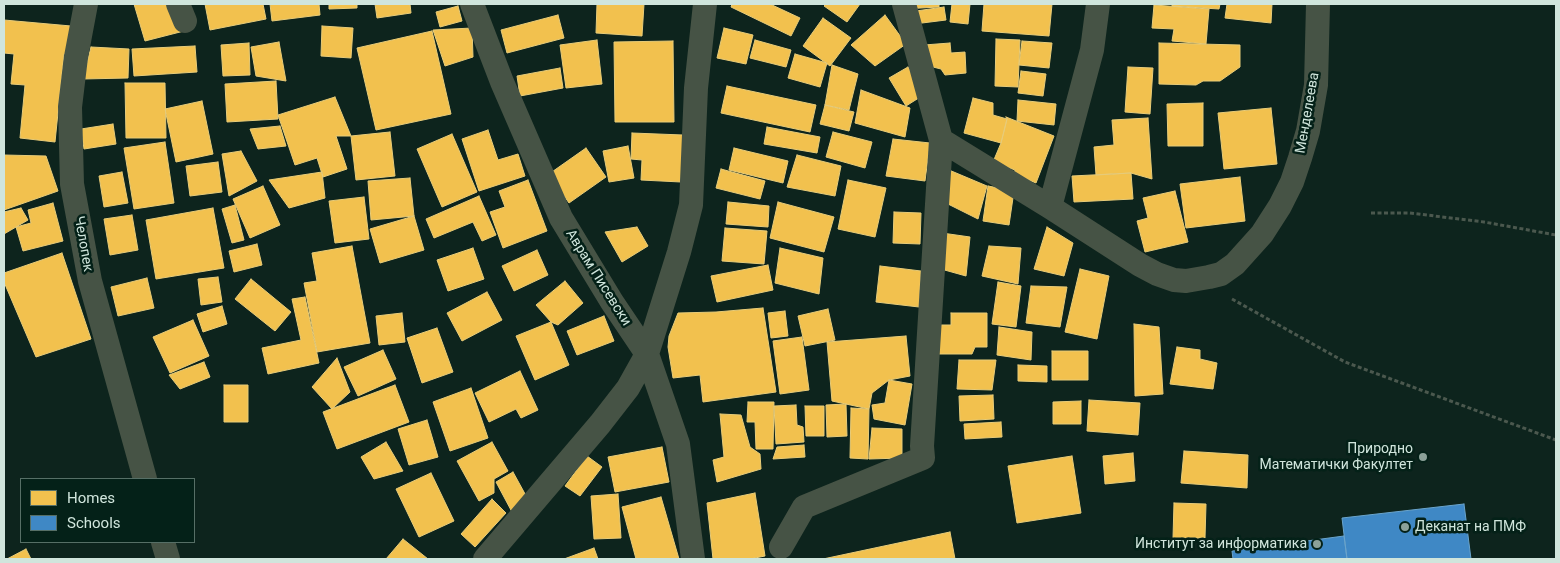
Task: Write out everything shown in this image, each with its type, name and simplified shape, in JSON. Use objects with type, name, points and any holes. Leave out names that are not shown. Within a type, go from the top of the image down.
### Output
[{"type":"street","name":"Челопек","points":[[86,4],[76,56],[70,107],[72,184],[90,282],[145,478]]},
{"type":"street","name":"Аврам Писевски","points":[[472,4],[502,82],[560,218],[647,354],[678,444],[693,559]]},
{"type":"street","points":[[485,559],[600,424],[628,388],[647,354],[679,252],[691,205],[696,88],[705,4]]},
{"type":"street","points":[[782,547],[804,507],[924,458],[922,446],[941,140],[904,4]]},
{"type":"street","points":[[1050,207],[1092,50],[1098,4]]},
{"type":"street","name":"Менделеева","points":[[941,140],[1157,274],[1174,280],[1186,281],[1221,274],[1235,264],[1262,234],[1276,213],[1292,182],[1308,131],[1316,85],[1318,4]]},
{"type":"street","points":[[163,543],[168,559]]},
{"type":"path","points":[[1371,213],[1410,213],[1484,222],[1556,235]]},
{"type":"path","points":[[1196,280],[1345,362],[1556,440]]},
{"type":"building: Homes","points":[[134,4],[172,4],[184,31],[145,41]]},
{"type":"building: Homes","points":[[205,4],[263,4],[266,19],[210,30]]},
{"type":"building: Homes","points":[[270,4],[319,4],[320,15],[272,21]]},
{"type":"building: Homes","points":[[329,4],[357,4],[357,8],[329,9]]},
{"type":"building: Homes","points":[[375,4],[410,4],[411,13],[377,18]]},
{"type":"building: Homes","points":[[597,4],[644,4],[642,36],[596,33]]},
{"type":"building: Homes","points":[[732,4],[770,4],[800,18],[791,36],[731,7]]},
{"type":"building: Homes","points":[[826,4],[860,4],[847,22],[824,6]]},
{"type":"building: Homes","points":[[902,4],[939,4],[939,7],[902,9]]},
{"type":"building: Homes","points":[[952,4],[970,4],[968,24],[950,22]]},
{"type":"building: Homes","points":[[984,4],[1052,4],[1049,36],[982,31]]},
{"type":"building: Homes","points":[[1172,4],[1220,4],[1219,9],[1172,6]]},
{"type":"building: Homes","points":[[1227,4],[1272,4],[1271,23],[1225,18]]},
{"type":"building: Homes","points":[[1154,5],[1209,9],[1206,44],[1172,41],[1174,29],[1152,28]]},
{"type":"building: Homes","points":[[458,6],[462,21],[440,27],[436,12]]},
{"type":"building: Homes","points":[[944,7],[946,20],[914,24],[909,12]]},
{"type":"building: Homes","points":[[558,15],[564,38],[507,53],[501,30]]},
{"type":"building: Homes","points":[[885,15],[906,44],[875,66],[851,45]]},
{"type":"building: Homes","points":[[823,18],[851,38],[830,66],[803,46]]},
{"type":"building: Homes","points":[[4,20],[71,26],[69,54],[64,54],[55,142],[20,138],[25,85],[11,84],[14,54],[4,53]]},
{"type":"building: Homes","points":[[322,26],[353,28],[351,58],[321,56]]},
{"type":"building: Homes","points":[[472,28],[473,57],[445,66],[433,30]]},
{"type":"building: Homes","points":[[724,28],[753,35],[746,64],[717,58]]},
{"type":"building: Homes","points":[[432,31],[451,114],[376,130],[357,48]]},
{"type":"building: Homes","points":[[996,39],[1020,40],[1018,87],[995,86]]},
{"type":"building: Homes","points":[[597,40],[602,84],[566,88],[560,45]]},
{"type":"building: Homes","points":[[755,40],[791,50],[786,67],[750,58]]},
{"type":"building: Homes","points":[[673,41],[674,122],[615,122],[614,42]]},
{"type":"building: Homes","points":[[1022,41],[1052,43],[1049,68],[1019,65]]},
{"type":"building: Homes","points":[[279,42],[286,81],[256,76],[251,47]]},
{"type":"building: Homes","points":[[249,43],[250,75],[223,76],[221,45]]},
{"type":"building: Homes","points":[[950,43],[951,53],[965,52],[966,73],[945,75],[941,69],[925,65],[924,45]]},
{"type":"building: Homes","points":[[1159,43],[1240,45],[1240,67],[1220,81],[1203,81],[1196,85],[1159,84]]},
{"type":"building: Homes","points":[[195,46],[197,72],[134,76],[132,49]]},
{"type":"building: Homes","points":[[91,47],[129,49],[128,78],[83,79]]},
{"type":"building: Homes","points":[[795,54],[827,63],[820,87],[788,78]]},
{"type":"building: Homes","points":[[832,65],[858,74],[849,110],[825,105]]},
{"type":"building: Homes","points":[[908,67],[925,94],[906,106],[889,78]]},
{"type":"building: Homes","points":[[1128,67],[1153,68],[1150,114],[1125,112]]},
{"type":"building: Homes","points":[[560,68],[563,88],[520,96],[517,76]]},
{"type":"building: Homes","points":[[1021,71],[1046,74],[1043,96],[1018,93]]},
{"type":"building: Homes","points":[[276,81],[278,119],[227,122],[225,84]]},
{"type":"building: Homes","points":[[125,83],[165,83],[166,138],[126,138]]},
{"type":"building: Homes","points":[[727,86],[816,105],[810,132],[721,113]]},
{"type":"building: Homes","points":[[861,90],[910,108],[905,137],[855,123]]},
{"type":"building: Homes","points":[[335,97],[351,136],[336,136],[347,169],[323,177],[317,158],[295,165],[278,115]]},
{"type":"building: Homes","points":[[973,98],[993,103],[993,115],[1007,119],[1001,143],[964,133]]},
{"type":"building: Homes","points":[[1018,100],[1056,104],[1054,125],[1017,121]]},
{"type":"building: Homes","points":[[202,101],[213,154],[176,162],[165,109]]},
{"type":"building: Homes","points":[[1203,103],[1203,146],[1168,146],[1167,104]]},
{"type":"building: Homes","points":[[825,105],[854,112],[849,131],[820,124]]},
{"type":"building: Homes","points":[[1271,108],[1277,164],[1224,169],[1218,113]]},
{"type":"building: Homes","points":[[1006,117],[1054,136],[1036,183],[1014,174],[1015,170],[993,162],[1001,143]]},
{"type":"building: Homes","points":[[1148,118],[1152,179],[1131,173],[1096,175],[1094,147],[1114,145],[1112,120]]},
{"type":"building: Homes","points":[[113,124],[116,144],[84,149],[81,129]]},
{"type":"building: Homes","points":[[280,126],[286,146],[258,149],[250,129]]},
{"type":"building: Homes","points":[[767,127],[820,137],[817,153],[764,144]]},
{"type":"building: Homes","points":[[488,130],[498,160],[518,154],[525,176],[479,191],[462,139]]},
{"type":"building: Homes","points":[[390,132],[395,176],[356,180],[351,136]]},
{"type":"building: Homes","points":[[833,132],[872,142],[865,168],[826,157]]},
{"type":"building: Homes","points":[[632,133],[683,135],[681,182],[641,180],[642,160],[631,159]]},
{"type":"building: Homes","points":[[452,134],[477,192],[442,207],[417,149]]},
{"type":"building: Homes","points":[[893,139],[930,143],[925,181],[886,176]]},
{"type":"building: Homes","points":[[165,142],[174,203],[134,209],[124,148]]},
{"type":"building: Homes","points":[[628,146],[634,178],[609,182],[603,151]]},
{"type":"building: Homes","points":[[586,148],[606,177],[569,203],[549,174]]},
{"type":"building: Homes","points":[[734,148],[788,161],[783,183],[729,170]]},
{"type":"building: Homes","points":[[241,151],[257,181],[229,196],[222,154]]},
{"type":"building: Homes","points":[[4,155],[46,156],[58,191],[4,210]]},
{"type":"building: Homes","points":[[797,155],[841,166],[835,196],[787,187]]},
{"type":"building: Homes","points":[[218,162],[222,192],[190,196],[186,166]]},
{"type":"building: Homes","points":[[721,169],[765,181],[760,199],[716,188]]},
{"type":"building: Homes","points":[[949,170],[987,186],[978,219],[946,203]]},
{"type":"building: Homes","points":[[122,172],[128,203],[104,207],[99,176]]},
{"type":"building: Homes","points":[[322,172],[325,198],[289,208],[269,180]]},
{"type":"building: Homes","points":[[1131,173],[1133,199],[1074,202],[1072,176]]},
{"type":"building: Homes","points":[[1240,177],[1245,221],[1186,228],[1180,184]]},
{"type":"building: Homes","points":[[410,178],[414,216],[371,220],[368,181]]},
{"type":"building: Homes","points":[[528,180],[547,231],[503,248],[490,212],[505,207],[499,191]]},
{"type":"building: Homes","points":[[848,180],[886,188],[875,237],[838,229]]},
{"type":"building: Homes","points":[[263,186],[280,225],[250,238],[233,199]]},
{"type":"building: Homes","points":[[988,186],[1014,191],[1009,225],[983,221]]},
{"type":"building: Homes","points":[[1175,191],[1188,242],[1145,252],[1137,221],[1148,218],[1143,198]]},
{"type":"building: Homes","points":[[479,196],[496,235],[482,241],[473,222],[434,238],[426,219]]},
{"type":"building: Homes","points":[[364,197],[369,239],[335,243],[329,201]]},
{"type":"building: Homes","points":[[728,202],[769,206],[768,227],[726,224]]},
{"type":"building: Homes","points":[[778,202],[834,217],[824,252],[770,238]]},
{"type":"building: Homes","points":[[53,203],[63,241],[23,251],[16,227],[31,223],[28,210]]},
{"type":"building: Homes","points":[[235,205],[244,240],[232,243],[222,209]]},
{"type":"building: Homes","points":[[21,208],[28,220],[4,234],[4,212]]},
{"type":"building: Homes","points":[[213,208],[224,268],[156,279],[146,220]]},
{"type":"building: Homes","points":[[894,212],[921,213],[920,244],[893,243]]},
{"type":"building: Homes","points":[[132,215],[138,250],[110,255],[104,219]]},
{"type":"building: Homes","points":[[414,216],[424,250],[380,263],[370,229]]},
{"type":"building: Homes","points":[[637,227],[648,246],[622,262],[605,232]]},
{"type":"building: Homes","points":[[1047,227],[1073,243],[1064,276],[1034,269]]},
{"type":"building: Homes","points":[[725,228],[767,231],[764,264],[722,261]]},
{"type":"building: Homes","points":[[942,233],[970,237],[966,276],[941,269]]},
{"type":"building: Homes","points":[[257,244],[262,265],[234,272],[229,251]]},
{"type":"building: Homes","points":[[352,246],[370,343],[317,352],[304,283],[317,281],[312,253]]},
{"type":"building: Homes","points":[[989,246],[1021,248],[1018,284],[982,276]]},
{"type":"building: Homes","points":[[473,248],[484,279],[448,291],[437,260]]},
{"type":"building: Homes","points":[[780,248],[823,258],[819,294],[775,283]]},
{"type":"building: Homes","points":[[537,250],[548,275],[514,291],[502,266]]},
{"type":"building: Homes","points":[[62,253],[91,339],[36,357],[4,282],[4,273]]},
{"type":"building: Homes","points":[[768,265],[773,290],[717,302],[711,276]]},
{"type":"building: Homes","points":[[880,266],[921,271],[919,307],[876,302]]},
{"type":"building: Homes","points":[[1080,269],[1109,276],[1097,339],[1065,332]]},
{"type":"building: Homes","points":[[218,277],[222,302],[201,305],[198,279]]},
{"type":"building: Homes","points":[[147,278],[154,308],[118,316],[111,287]]},
{"type":"building: Homes","points":[[251,279],[291,312],[275,331],[235,299]]},
{"type":"building: Homes","points":[[565,281],[583,303],[558,325],[551,322],[536,305]]},
{"type":"building: Homes","points":[[998,282],[1021,286],[1016,327],[992,324]]},
{"type":"building: Homes","points":[[1031,286],[1067,287],[1060,327],[1026,323]]},
{"type":"building: Homes","points":[[487,292],[502,320],[462,341],[447,313]]},
{"type":"building: Homes","points":[[305,297],[319,363],[268,374],[262,348],[301,340],[292,299]]},
{"type":"building: Homes","points":[[222,306],[227,324],[203,332],[197,314]]},
{"type":"building: Homes","points":[[763,308],[776,392],[703,402],[700,375],[673,378],[668,347],[669,336],[678,313]]},
{"type":"building: Homes","points":[[828,309],[835,340],[805,346],[798,316]]},
{"type":"building: Homes","points":[[785,311],[788,336],[771,338],[768,313]]},
{"type":"building: Homes","points":[[402,313],[405,342],[379,345],[376,316]]},
{"type":"building: Homes","points":[[951,313],[987,313],[987,347],[975,347],[972,354],[936,354],[936,325],[951,325]]},
{"type":"building: Homes","points":[[604,316],[614,341],[577,355],[567,331]]},
{"type":"building: Homes","points":[[193,320],[209,356],[170,373],[153,337]]},
{"type":"building: Homes","points":[[551,322],[569,365],[535,380],[516,336]]},
{"type":"building: Homes","points":[[1134,324],[1159,327],[1163,394],[1135,396]]},
{"type":"building: Homes","points":[[999,327],[1032,332],[1031,360],[997,355]]},
{"type":"building: Homes","points":[[437,328],[453,372],[422,383],[407,338]]},
{"type":"building: Homes","points":[[906,336],[910,376],[889,380],[872,393],[869,409],[832,401],[827,342]]},
{"type":"building: Homes","points":[[802,337],[809,390],[780,394],[773,341]]},
{"type":"building: Homes","points":[[1177,347],[1200,350],[1200,359],[1217,363],[1213,389],[1170,384]]},
{"type":"building: Homes","points":[[383,350],[396,379],[358,396],[344,367]]},
{"type":"building: Homes","points":[[1052,351],[1088,351],[1088,380],[1052,380]]},
{"type":"building: Homes","points":[[337,358],[350,392],[332,409],[312,387]]},
{"type":"building: Homes","points":[[959,360],[996,360],[992,390],[957,389]]},
{"type":"building: Homes","points":[[204,362],[210,377],[180,389],[169,375]]},
{"type":"building: Homes","points":[[1018,365],[1047,366],[1047,382],[1018,381]]},
{"type":"building: Homes","points":[[520,371],[538,410],[521,418],[516,409],[489,422],[475,393]]},
{"type":"building: Homes","points":[[889,380],[912,384],[905,425],[874,419],[872,405],[885,403]]},
{"type":"building: Homes","points":[[224,385],[248,385],[248,422],[224,422]]},
{"type":"building: Homes","points":[[395,385],[409,422],[337,449],[323,412]]},
{"type":"building: Homes","points":[[471,388],[488,438],[450,451],[433,402]]},
{"type":"building: Homes","points":[[993,395],[994,419],[960,421],[959,396]]},
{"type":"building: Homes","points":[[1089,400],[1140,403],[1138,435],[1087,431]]},
{"type":"building: Homes","points":[[1081,401],[1081,424],[1053,424],[1053,402]]},
{"type":"building: Homes","points":[[748,402],[774,402],[773,449],[756,449],[755,422],[747,422]]},
{"type":"building: Homes","points":[[846,404],[847,436],[827,437],[826,405]]},
{"type":"building: Homes","points":[[796,405],[797,425],[803,427],[804,442],[776,444],[774,406]]},
{"type":"building: Homes","points":[[805,406],[824,406],[824,436],[806,436]]},
{"type":"building: Homes","points":[[851,408],[869,409],[868,459],[850,458]]},
{"type":"building: Homes","points":[[720,414],[741,415],[750,447],[760,454],[761,469],[717,482],[713,460],[724,457]]},
{"type":"building: Homes","points":[[427,420],[438,457],[409,465],[398,429]]},
{"type":"building: Homes","points":[[1001,422],[1002,437],[965,439],[964,424]]},
{"type":"building: Homes","points":[[872,428],[902,429],[902,458],[869,459]]},
{"type":"building: Homes","points":[[386,442],[403,471],[374,479],[361,457]]},
{"type":"building: Homes","points":[[492,442],[508,471],[494,479],[494,493],[479,501],[457,461]]},
{"type":"building: Homes","points":[[804,445],[805,457],[773,459],[777,447]]},
{"type":"building: Homes","points":[[662,447],[669,482],[615,492],[608,457]]},
{"type":"building: Homes","points":[[1184,451],[1248,455],[1247,488],[1181,483]]},
{"type":"building: Homes","points":[[1133,453],[1135,481],[1105,484],[1103,456]]},
{"type":"building: Homes","points":[[587,456],[602,467],[580,496],[565,486]]},
{"type":"building: Homes","points":[[1072,456],[1081,513],[1017,523],[1008,466]]},
{"type":"building: Homes","points":[[513,472],[530,503],[512,512],[496,482]]},
{"type":"building: Homes","points":[[431,473],[454,521],[419,537],[396,489]]},
{"type":"building: Homes","points":[[755,493],[765,556],[750,559],[713,559],[707,503]]},
{"type":"building: Homes","points":[[618,494],[621,538],[594,539],[591,496]]},
{"type":"building: Homes","points":[[661,497],[679,559],[636,559],[622,507]]},
{"type":"building: Homes","points":[[492,499],[506,513],[475,547],[461,534]]},
{"type":"building: Homes","points":[[1174,503],[1206,504],[1205,538],[1173,538]]},
{"type":"building: Homes","points":[[950,532],[955,559],[823,559]]},
{"type":"building: Homes","points":[[403,539],[428,559],[386,559]]},
{"type":"building: Homes","points":[[594,548],[598,559],[564,559]]},
{"type":"building: Homes","points":[[26,549],[31,559],[7,559]]},
{"type":"building: Schools","name":"Деканат на ПМФ","points":[[1464,504],[1471,559],[1347,559],[1342,518]]},
{"type":"building: Schools","name":"Институт за информатика","points":[[1344,536],[1347,559],[1233,559],[1232,551]]},
{"type":"place","name":"Природно Математички Факултет","points":[[1423,457]]},
{"type":"place","name":"Деканат на ПМФ","points":[[1405,527]]},
{"type":"place","name":"Институт за информатика","points":[[1317,544]]}]
